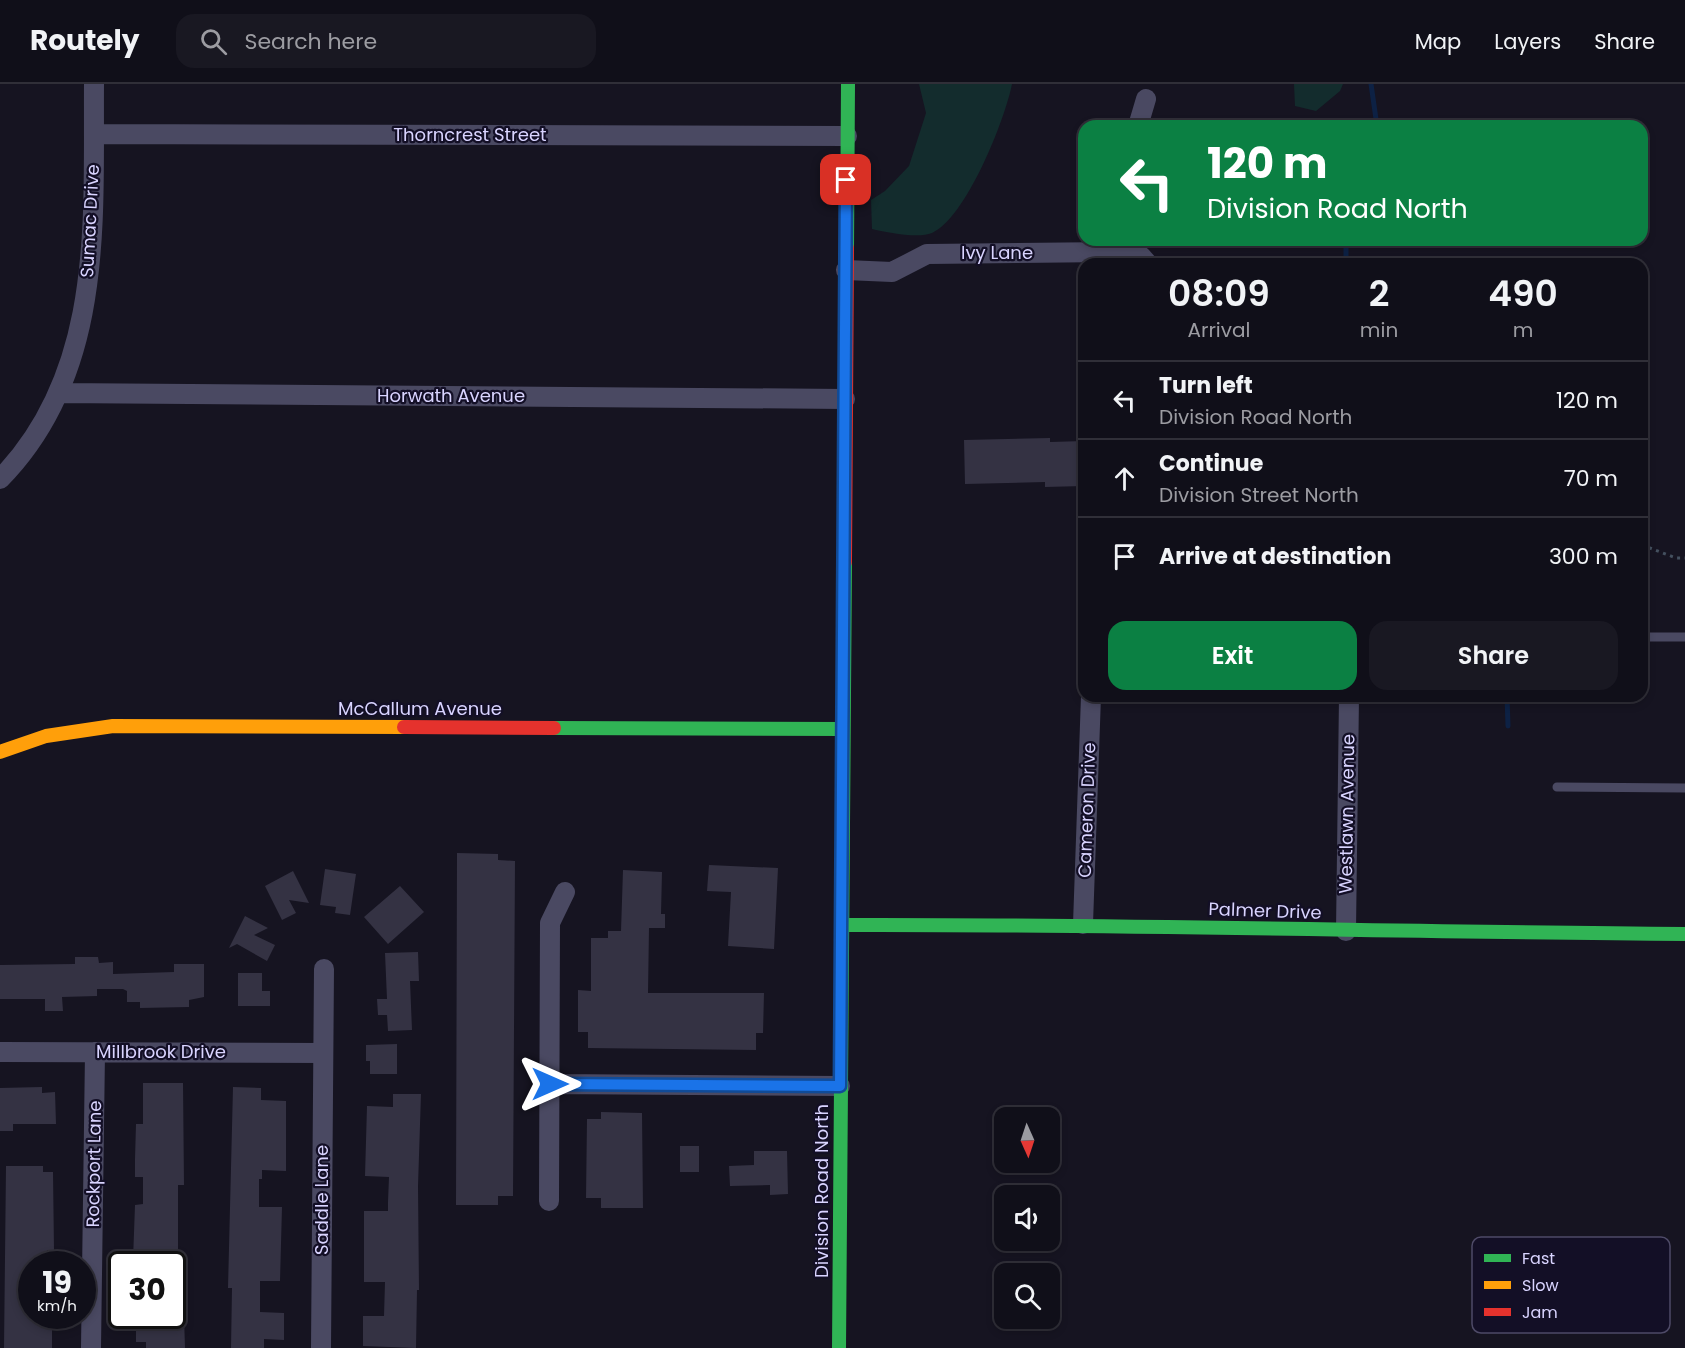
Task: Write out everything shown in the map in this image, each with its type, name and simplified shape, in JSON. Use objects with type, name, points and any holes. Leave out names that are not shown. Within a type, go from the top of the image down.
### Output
[{"type":"street","name":"Sumac Drive","points":[[0,479],[39,428],[58,393],[68,371],[82,324],[93,251],[94,84]]},
{"type":"street","name":"Division Road North","points":[[839,1348],[848,84]]},
{"type":"street","points":[[1140,120],[1146,99]]},
{"type":"street","name":"Thorncrest Street","points":[[94,134],[847,135]]},
{"type":"street","name":"Ivy Lane","points":[[846,270],[892,272],[927,254],[1111,246],[1141,255],[1143,258]]},
{"type":"street","name":"Horwath Avenue","points":[[58,393],[845,399]]},
{"type":"street","name":"Cameron Drive","points":[[1083,924],[1091,702]]},
{"type":"street","name":"Westlawn Avenue","points":[[1346,931],[1349,702]]},
{"type":"street","name":"McCallum Avenue","points":[[0,752],[46,736],[113,726],[843,729]]},
{"type":"street","points":[[549,1200],[550,923],[565,892]]},
{"type":"street","name":"Palmer Drive","points":[[843,925],[1083,924],[1346,931],[1685,934]]},
{"type":"street","name":"Saddle Lane","points":[[321,1348],[324,969]]},
{"type":"street","name":"Millbrook Drive","points":[[0,1052],[323,1053]]},
{"type":"street","name":"Rockport Lane","points":[[91,1348],[95,1052]]},
{"type":"street","points":[[550,1084],[840,1086]]},
{"type":"lane","points":[[1648,637],[1685,637]]},
{"type":"lane","points":[[1557,787],[1685,788]]},
{"type":"path","points":[[1648,547],[1676,558],[1685,558]]},
{"type":"green space","points":[[919,84],[1012,84],[993,143],[982,166],[958,208],[945,224],[926,235],[872,229],[871,200],[885,191],[909,166],[926,113]]},
{"type":"green space","points":[[1294,84],[1343,84],[1340,91],[1316,111],[1295,106]]},
{"type":"building","points":[[1050,438],[1050,442],[1078,441],[1078,486],[1045,487],[1045,482],[965,484],[964,440]]},
{"type":"building","points":[[457,853],[498,854],[498,860],[515,861],[513,1196],[498,1196],[498,1205],[456,1205]]},
{"type":"building","points":[[709,865],[778,868],[774,949],[728,946],[731,892],[707,891]]},
{"type":"building","points":[[325,869],[356,874],[350,915],[335,913],[336,907],[320,905]]},
{"type":"building","points":[[623,870],[662,872],[661,914],[665,914],[665,928],[649,928],[648,993],[764,993],[763,1033],[756,1033],[756,1050],[588,1048],[588,1032],[578,1032],[578,990],[591,991],[591,938],[608,938],[608,931],[621,931]]},
{"type":"building","points":[[293,871],[309,903],[289,900],[296,913],[282,920],[265,886]]},
{"type":"building","points":[[400,886],[424,912],[388,944],[364,917]]},
{"type":"building","points":[[245,916],[268,928],[254,935],[275,945],[267,961],[237,944],[229,948]]},
{"type":"building","points":[[418,952],[419,981],[410,981],[412,1030],[388,1031],[387,1015],[378,1015],[377,999],[387,999],[385,953]]},
{"type":"building","points":[[75,957],[98,957],[99,963],[113,962],[113,974],[174,972],[174,964],[204,964],[204,997],[189,1000],[189,1007],[140,1008],[140,1002],[127,1002],[127,991],[123,989],[97,989],[97,996],[62,997],[63,1011],[45,1011],[45,999],[0,999],[0,965],[75,964]]},
{"type":"building","points":[[238,973],[262,973],[262,991],[270,991],[270,1006],[238,1006]]},
{"type":"building","points":[[397,1044],[397,1074],[370,1074],[370,1061],[366,1061],[366,1045]]},
{"type":"building","points":[[143,1083],[183,1083],[184,1185],[178,1185],[178,1251],[133,1251],[135,1205],[143,1204],[143,1177],[135,1177],[136,1124],[143,1124]]},
{"type":"building","points":[[42,1087],[42,1093],[55,1092],[56,1124],[13,1124],[13,1131],[0,1131],[0,1088]]},
{"type":"building","points":[[233,1087],[261,1088],[261,1100],[286,1101],[286,1171],[262,1170],[262,1179],[259,1179],[259,1207],[282,1207],[280,1281],[260,1281],[260,1312],[284,1313],[284,1340],[264,1339],[264,1348],[231,1348],[232,1288],[228,1288]]},
{"type":"building","points":[[393,1094],[421,1094],[418,1186],[419,1290],[417,1290],[416,1348],[363,1346],[363,1316],[384,1316],[385,1282],[364,1282],[364,1211],[388,1211],[389,1177],[365,1176],[367,1106],[393,1107]]},
{"type":"building","points":[[601,1112],[642,1113],[643,1208],[601,1208],[601,1198],[586,1198],[587,1119],[601,1119]]},
{"type":"building","points":[[680,1146],[699,1146],[699,1172],[680,1172]]},
{"type":"building","points":[[754,1151],[787,1151],[788,1194],[770,1195],[770,1185],[730,1186],[729,1166],[754,1165]]},
{"type":"building","points":[[6,1166],[43,1166],[43,1172],[53,1172],[54,1250],[18,1251],[18,1329],[52,1329],[52,1348],[4,1348]]},
{"type":"building","points":[[136,1329],[184,1329],[185,1348],[146,1348],[146,1342],[136,1342]]},
{"type":"waterway","points":[[1371,84],[1376,120]]},
{"type":"waterway","points":[[1346,246],[1346,258]]},
{"type":"waterway","points":[[1507,702],[1508,726]]},
{"type":"traffic: fast","points":[[847,248],[848,84]]},
{"type":"traffic: fast","points":[[839,1348],[845,562]]},
{"type":"traffic: fast","points":[[554,728],[843,729]]},
{"type":"traffic: fast","points":[[843,925],[1685,934]]},
{"type":"traffic: slow","points":[[0,752],[46,736],[113,726],[404,727]]},
{"type":"traffic: jam","points":[[845,562],[847,248]]},
{"type":"traffic: jam","points":[[404,727],[554,728]]},
{"type":"route","points":[[550,1084],[840,1086],[843,925],[846,180]]}]
